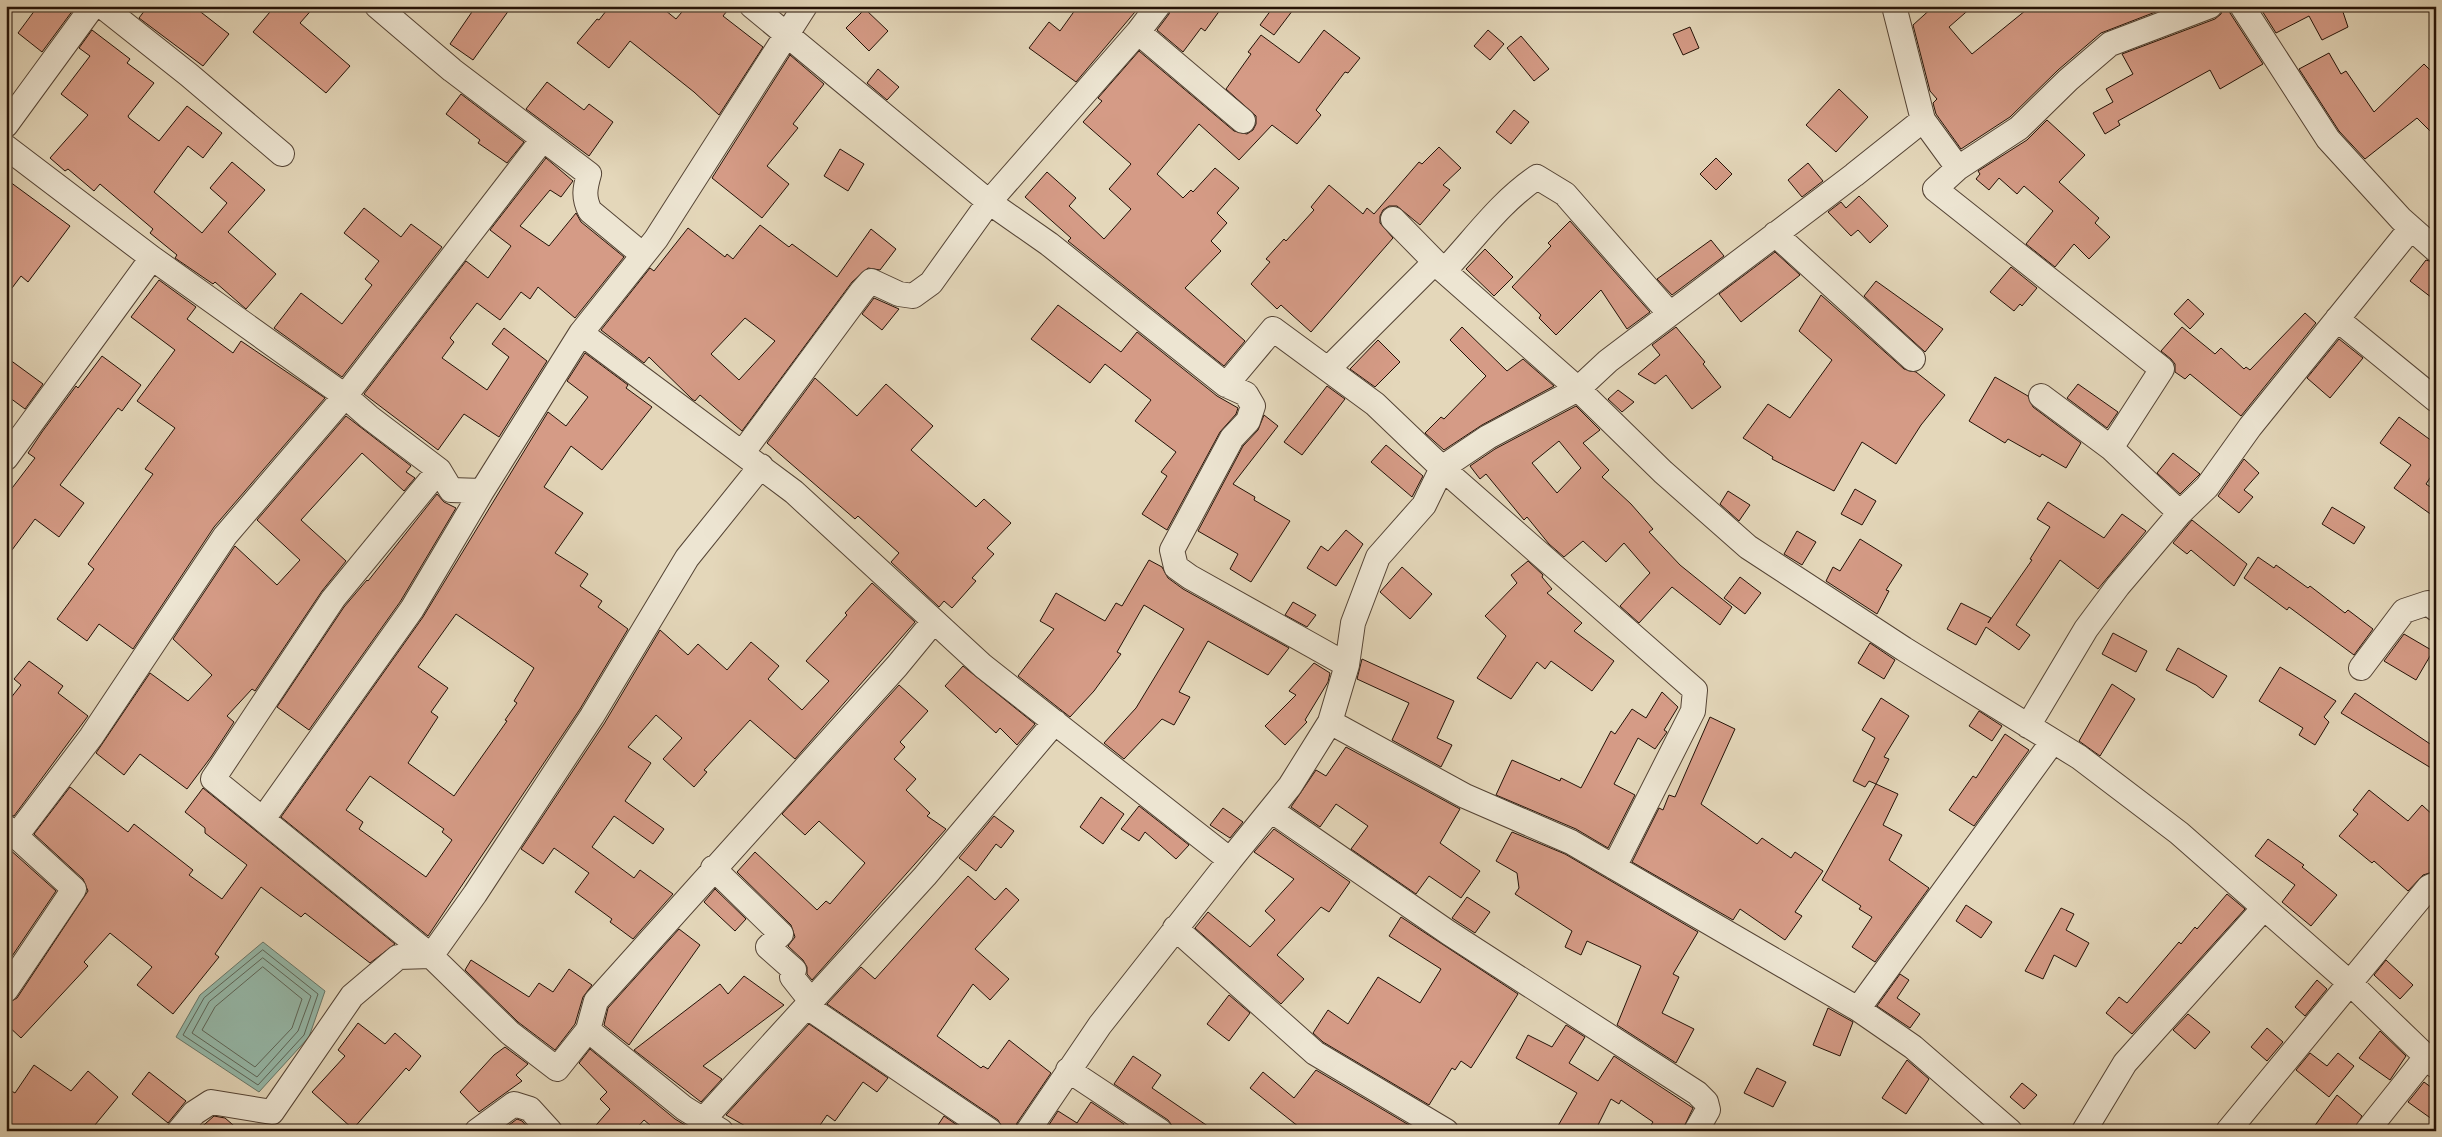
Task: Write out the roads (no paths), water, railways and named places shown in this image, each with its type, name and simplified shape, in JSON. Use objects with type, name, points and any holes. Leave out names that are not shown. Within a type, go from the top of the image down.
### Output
[{"type":"street","points":[[6,125],[93,6]]},
{"type":"street","points":[[102,6],[189,75],[282,154]]},
{"type":"street","points":[[377,6],[452,70],[590,174],[584,190],[586,203],[590,211],[643,255]]},
{"type":"street","points":[[752,6],[989,202],[1049,244],[1226,385],[1246,394],[1253,406],[1248,421],[1232,438],[1172,550],[1176,567],[1190,577],[1347,665]]},
{"type":"street","points":[[263,819],[412,609],[482,491],[581,333],[656,239],[806,6]]},
{"type":"street","points":[[431,956],[475,894],[592,716],[687,558],[862,290],[871,282],[899,294],[913,296],[931,283],[989,202],[1138,32],[1158,6]]},
{"type":"street","points":[[1894,6],[1923,120],[1958,168]]},
{"type":"street","points":[[2111,448],[2162,369],[1935,189],[1958,168],[2018,128],[2068,80],[2110,44],[2169,13],[2210,6]]},
{"type":"street","points":[[2242,6],[2328,139],[2411,228],[2436,250]]},
{"type":"street","points":[[1138,32],[1243,121]]},
{"type":"street","points":[[1028,1131],[1100,1025],[1175,928],[1290,786],[1330,722],[1347,665],[1353,622],[1378,557],[1424,505],[1442,468],[1488,437],[1578,389],[1608,361],[1923,120]]},
{"type":"street","points":[[6,990],[74,889],[11,832],[91,737],[226,536],[345,396],[542,139]]},
{"type":"street","points":[[6,147],[152,258],[345,396],[369,417],[439,470],[451,490],[482,491]]},
{"type":"street","points":[[1328,369],[1477,231],[1514,193],[1537,177],[1566,194],[1670,314]]},
{"type":"street","points":[[1393,219],[1440,266],[1578,389],[1663,472],[1748,547],[1904,649],[2079,757],[2180,833],[2351,984],[2431,1061],[2367,1131]]},
{"type":"street","points":[[2028,726],[2086,629],[2118,586],[2180,513],[2207,487],[2250,427],[2411,228]]},
{"type":"street","points":[[1775,234],[1914,359]]},
{"type":"street","points":[[6,458],[152,258]]},
{"type":"street","points":[[2337,319],[2436,400]]},
{"type":"street","points":[[1226,385],[1273,329],[1375,404],[1442,468],[1695,690],[1693,711],[1614,867]]},
{"type":"street","points":[[581,333],[794,492],[983,666],[1230,860]]},
{"type":"street","points":[[2041,396],[2111,448],[2180,513]]},
{"type":"street","points":[[439,470],[333,600],[213,779],[431,956],[510,1033],[557,1069],[588,1030],[596,1000],[897,666],[934,621]]},
{"type":"street","points":[[2361,668],[2404,611],[2428,603],[2436,609]]},
{"type":"street","points":[[588,1030],[684,1108],[712,1125],[808,1003],[925,876],[1055,722]]},
{"type":"street","points":[[1330,722],[1465,796],[1571,842],[1858,1009],[1913,1047],[2010,1131]]},
{"type":"street","points":[[1858,1009],[2054,741]]},
{"type":"street","points":[[1271,810],[1449,933],[1697,1093],[1706,1102],[1708,1110],[1696,1131]]},
{"type":"street","points":[[713,868],[781,934],[768,947],[794,970],[792,977],[808,1003],[990,1131]]},
{"type":"street","points":[[2228,1131],[2429,887],[2436,884]]},
{"type":"street","points":[[2084,1131],[2124,1064],[2264,908]]},
{"type":"street","points":[[1175,928],[1315,1054],[1446,1131]]},
{"type":"street","points":[[179,1131],[194,1113],[211,1102],[272,1112],[352,996],[398,956],[431,956]]},
{"type":"street","points":[[1068,1070],[1160,1131]]},
{"type":"street","points":[[477,1131],[514,1104],[530,1109],[550,1131]]},
{"type":"water","points":[[263,942],[325,991],[309,1037],[259,1092],[176,1037],[200,995]]}]
